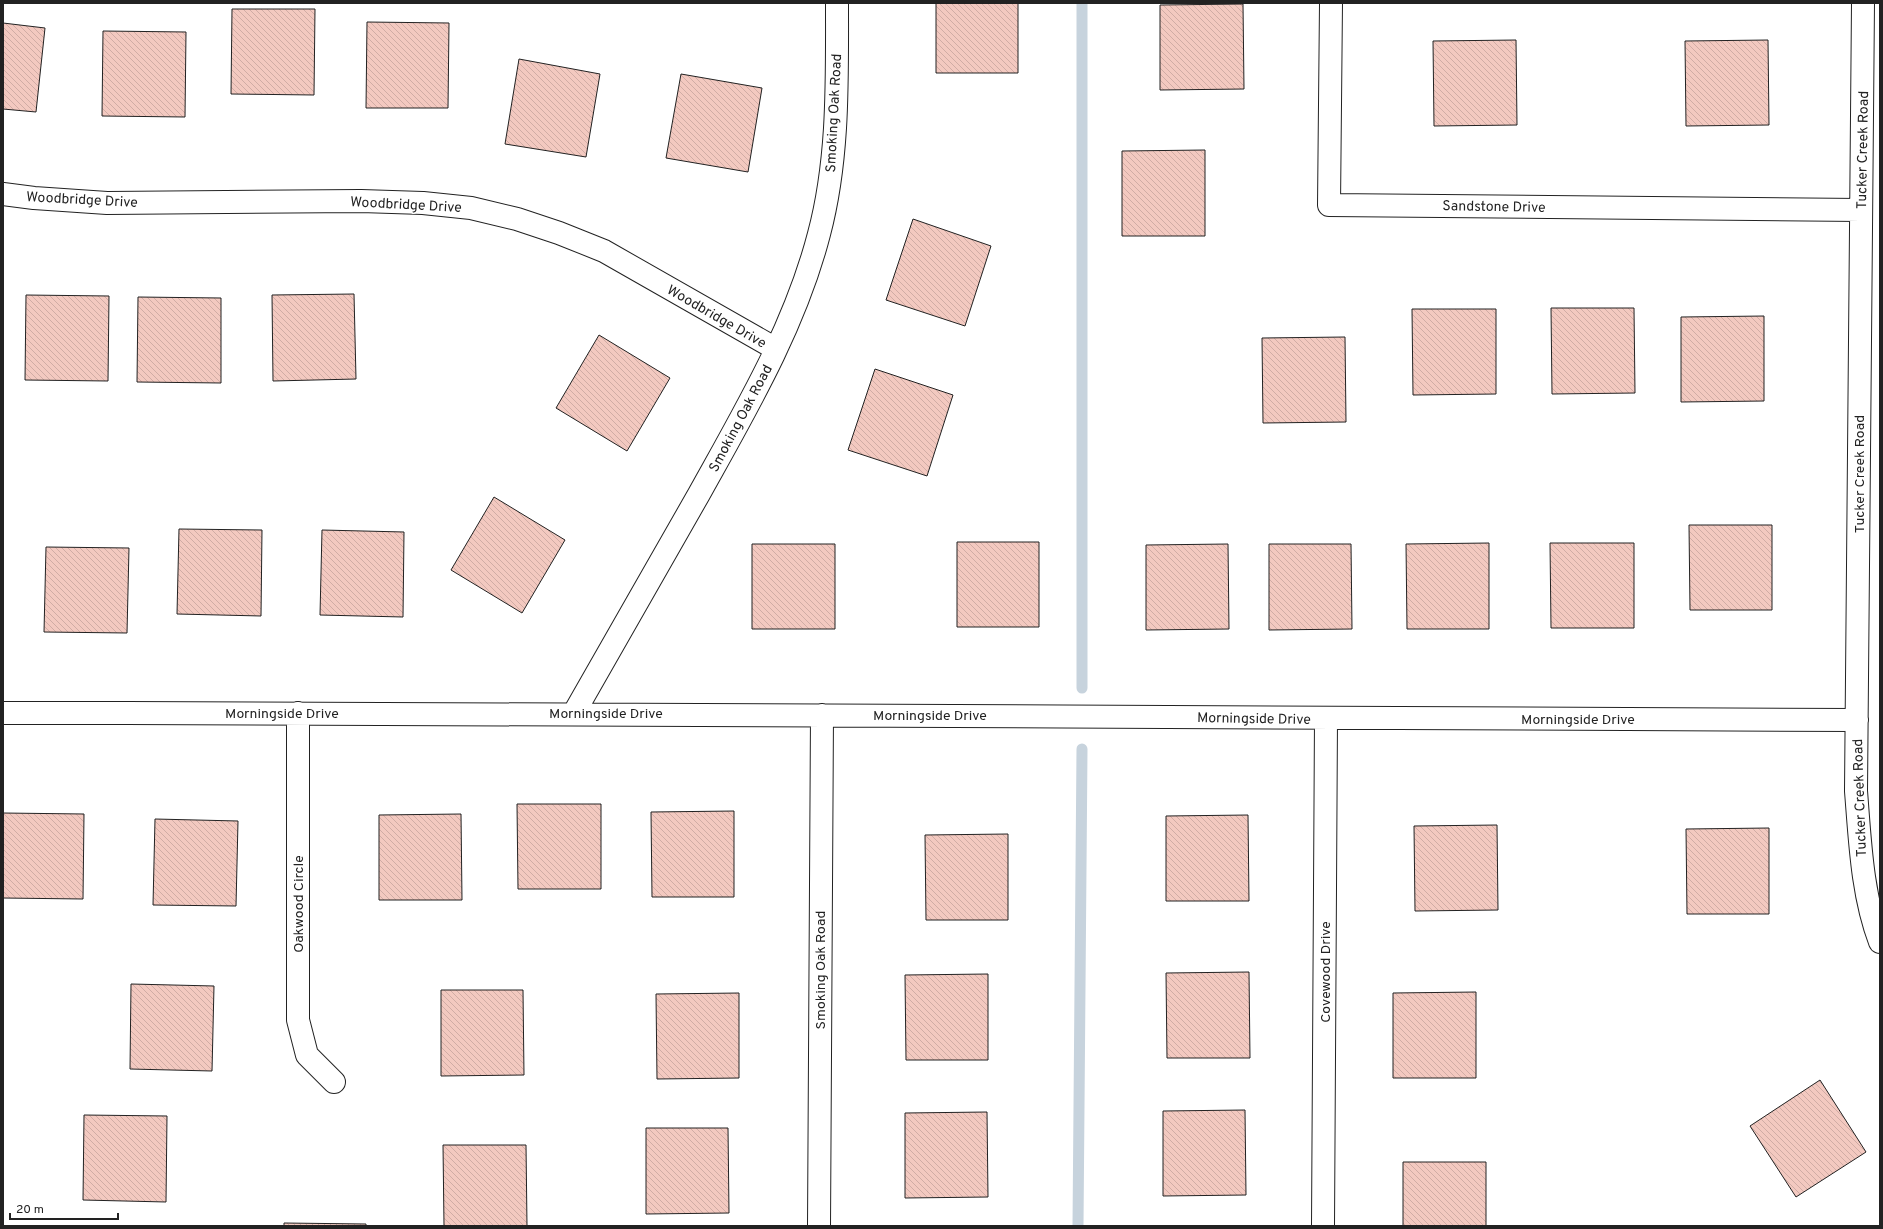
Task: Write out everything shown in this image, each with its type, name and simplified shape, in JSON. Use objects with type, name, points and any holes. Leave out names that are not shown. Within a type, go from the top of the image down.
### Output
[{"type":"street","name":"Smoking Oak Road","points":[[574,713],[740,420],[776,349],[800,293],[819,234],[831,172],[836,103],[837,3]]},
{"type":"street","name":"Sandstone Drive","points":[[1331,3],[1329,205],[1861,210]]},
{"type":"street","name":"Tucker Creek Road","points":[[1863,3],[1856,791],[1862,862],[1875,930],[1880,942]]},
{"type":"street","name":"Woodbridge Drive","points":[[3,194],[34,198],[107,203],[361,201],[423,203],[471,208],[517,219],[560,232],[604,251],[776,349]]},
{"type":"street","name":"Morningside Drive","points":[[3,713],[574,713],[1857,720]]},
{"type":"street","name":"Oakwood Circle","points":[[298,713],[298,1020],[306,1055],[334,1082]]},
{"type":"street","name":"Smoking Oak Road","points":[[818,1226],[822,714]]},
{"type":"street","name":"Covewood Drive","points":[[1323,1226],[1326,718]]},
{"type":"building","points":[[936,3],[1018,3],[1018,73],[936,73]]},
{"type":"building","points":[[1243,4],[1244,89],[1160,90],[1160,5]]},
{"type":"building","points":[[232,9],[315,9],[314,95],[231,94]]},
{"type":"building","points":[[367,22],[449,23],[448,108],[366,108]]},
{"type":"building","points":[[3,23],[45,28],[36,112],[3,109]]},
{"type":"building","points":[[103,31],[186,32],[185,117],[102,116]]},
{"type":"building","points":[[1516,40],[1517,125],[1434,126],[1433,41]]},
{"type":"building","points":[[1768,40],[1769,125],[1686,126],[1685,41]]},
{"type":"building","points":[[519,59],[600,74],[586,157],[505,144]]},
{"type":"building","points":[[681,74],[762,88],[748,172],[666,158]]},
{"type":"building","points":[[1205,150],[1205,236],[1122,236],[1122,151]]},
{"type":"building","points":[[913,219],[991,246],[965,326],[886,300]]},
{"type":"building","points":[[354,294],[356,379],[273,381],[272,295]]},
{"type":"building","points":[[26,295],[109,296],[108,381],[25,380]]},
{"type":"building","points":[[138,297],[221,298],[221,383],[137,382]]},
{"type":"building","points":[[1551,308],[1634,308],[1635,393],[1552,394]]},
{"type":"building","points":[[1412,309],[1496,309],[1496,394],[1413,395]]},
{"type":"building","points":[[1764,316],[1764,401],[1681,402],[1681,317]]},
{"type":"building","points":[[599,335],[670,378],[627,451],[556,408]]},
{"type":"building","points":[[1345,337],[1346,422],[1263,423],[1262,338]]},
{"type":"building","points":[[875,369],[953,395],[927,476],[848,450]]},
{"type":"building","points":[[494,497],[565,540],[522,613],[451,570]]},
{"type":"building","points":[[1689,525],[1772,525],[1772,610],[1690,610]]},
{"type":"building","points":[[179,529],[262,530],[261,616],[177,614]]},
{"type":"building","points":[[322,530],[404,532],[403,617],[320,615]]},
{"type":"building","points":[[957,542],[1039,542],[1039,627],[957,627]]},
{"type":"building","points":[[1489,543],[1489,629],[1407,629],[1406,544]]},
{"type":"building","points":[[1550,543],[1634,543],[1634,628],[1551,628]]},
{"type":"building","points":[[752,544],[835,544],[835,629],[752,629]]},
{"type":"building","points":[[1228,544],[1229,629],[1146,630],[1146,545]]},
{"type":"building","points":[[1269,544],[1351,544],[1352,629],[1269,630]]},
{"type":"building","points":[[46,547],[129,548],[127,633],[44,632]]},
{"type":"building","points":[[517,804],[601,804],[601,889],[518,889]]},
{"type":"building","points":[[734,811],[734,897],[652,897],[651,812]]},
{"type":"building","points":[[3,813],[84,814],[83,899],[3,898]]},
{"type":"building","points":[[461,814],[462,900],[379,900],[379,815]]},
{"type":"building","points":[[1248,815],[1249,901],[1166,901],[1166,816]]},
{"type":"building","points":[[155,819],[238,821],[236,906],[153,905]]},
{"type":"building","points":[[1497,825],[1498,910],[1415,911],[1414,826]]},
{"type":"building","points":[[1769,828],[1769,914],[1687,914],[1686,829]]},
{"type":"building","points":[[1008,834],[1008,920],[926,920],[925,835]]},
{"type":"building","points":[[1249,972],[1250,1058],[1167,1058],[1166,973]]},
{"type":"building","points":[[988,974],[988,1060],[906,1060],[905,975]]},
{"type":"building","points":[[131,984],[214,986],[212,1071],[130,1069]]},
{"type":"building","points":[[441,990],[523,990],[524,1075],[441,1076]]},
{"type":"building","points":[[1476,992],[1476,1078],[1393,1078],[1393,993]]},
{"type":"building","points":[[739,993],[739,1078],[657,1079],[656,994]]},
{"type":"building","points":[[1820,1080],[1866,1152],[1796,1197],[1750,1126]]},
{"type":"building","points":[[1245,1110],[1246,1195],[1163,1196],[1163,1111]]},
{"type":"building","points":[[987,1112],[988,1197],[905,1198],[905,1113]]},
{"type":"building","points":[[84,1115],[167,1116],[166,1202],[83,1200]]},
{"type":"building","points":[[646,1128],[728,1128],[729,1213],[646,1214]]},
{"type":"building","points":[[443,1145],[526,1145],[527,1226],[444,1226]]},
{"type":"building","points":[[1403,1162],[1486,1162],[1486,1226],[1403,1226]]},
{"type":"building","points":[[284,1223],[366,1224],[366,1226],[284,1226]]},
{"type":"waterway","points":[[1082,3],[1082,688]]},
{"type":"waterway","points":[[1078,1226],[1082,749]]}]
